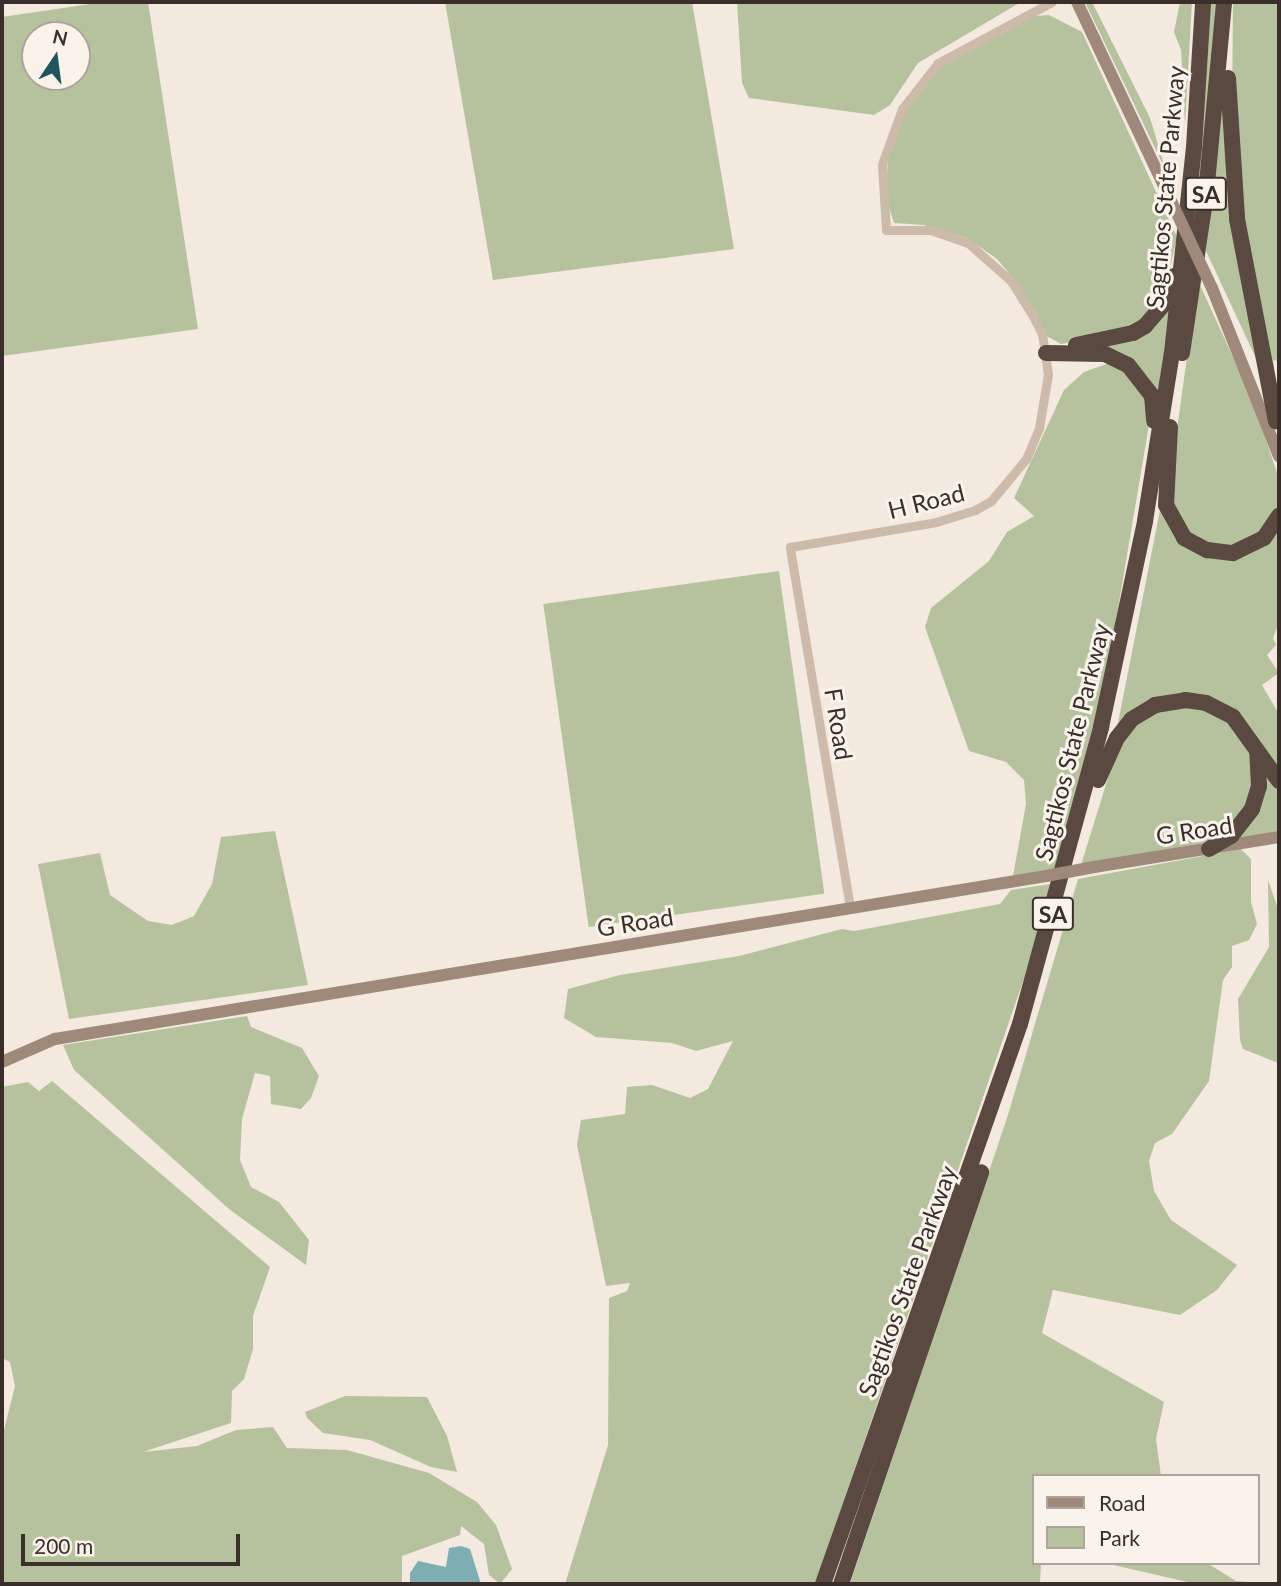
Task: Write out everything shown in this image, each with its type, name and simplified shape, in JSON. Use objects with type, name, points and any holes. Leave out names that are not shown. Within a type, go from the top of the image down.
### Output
[{"type":"highway","name":"Sagtikos State Parkway","points":[[823,1584],[1039,962],[1101,727],[1145,521],[1187,219],[1203,2]]},
{"type":"highway","name":"Sagtikos State Parkway","points":[[841,1584],[1036,1005],[1098,780],[1140,596],[1170,427],[1206,194],[1226,2]]},
{"type":"highway","points":[[1226,2],[1228,116],[1237,219],[1277,426]]},
{"type":"highway","points":[[1046,353],[1133,333],[1145,326],[1169,292],[1187,219]]},
{"type":"highway","points":[[1046,353],[1105,354],[1128,365],[1147,385],[1154,422],[1145,521]]},
{"type":"highway","points":[[1170,427],[1167,505],[1184,538],[1216,553],[1242,551],[1264,538],[1279,516]]},
{"type":"highway","points":[[1098,780],[1126,724],[1164,702],[1185,699],[1216,707],[1239,723],[1279,781]]},
{"type":"highway","points":[[1209,849],[1231,836],[1252,809],[1260,777],[1256,747]]},
{"type":"street","points":[[1046,353],[1023,297],[982,252],[931,230],[886,230],[883,164],[890,133],[919,84],[961,47],[1052,2]]},
{"type":"street","points":[[1077,2],[1277,426]]},
{"type":"street","points":[[1212,288],[1279,456]]},
{"type":"street","name":"H Road","points":[[790,547],[936,522],[991,501],[1015,475],[1034,443],[1046,394],[1046,353]]},
{"type":"street","name":"F Road","points":[[790,547],[850,907]]},
{"type":"street","name":"G Road","points":[[2,1062],[55,1039],[1279,837]]},
{"type":"green space","points":[[104,2],[148,2],[198,329],[2,356],[2,17]]},
{"type":"green space","points":[[445,2],[692,2],[734,249],[493,280]]},
{"type":"green space","points":[[737,2],[1021,2],[918,63],[890,105],[874,115],[749,98],[742,83]]},
{"type":"green space","points":[[1085,2],[1092,2],[1150,118],[1166,171]]},
{"type":"green space","points":[[1180,2],[1192,2],[1185,125],[1181,50],[1174,32]]},
{"type":"green space","points":[[1209,2],[1220,2],[1197,223],[1193,218]]},
{"type":"green space","points":[[1233,2],[1279,2],[1279,361],[1273,360],[1279,406],[1250,280],[1232,109]]},
{"type":"green space","points":[[1049,15],[1082,32],[1177,237],[1164,295],[1146,320],[1120,334],[1061,344],[1045,335],[1018,284],[997,259],[967,238],[924,225],[894,223],[886,198],[888,158],[902,116],[925,82],[957,53],[1035,16]]},
{"type":"green space","points":[[1221,109],[1225,110],[1260,367],[1206,251],[1200,285],[1253,401],[1279,479],[1278,505],[1270,527],[1231,550],[1187,536],[1173,515],[1172,466]]},
{"type":"green space","points":[[1173,296],[1159,409],[1148,377],[1134,363],[1098,348],[1118,343]]},
{"type":"green space","points":[[1115,361],[1152,407],[1109,662],[1060,869],[1013,876],[1026,804],[1024,780],[1006,762],[969,751],[925,627],[931,608],[989,561],[1007,532],[1034,516],[1014,498],[1064,390],[1084,372]]},
{"type":"green space","points":[[1161,505],[1205,556],[1279,526],[1279,623],[1273,638],[1276,645],[1267,655],[1279,673],[1262,685],[1279,714],[1279,775],[1235,715],[1183,696],[1117,728]]},
{"type":"green space","points":[[779,571],[824,894],[589,927],[543,604]]},
{"type":"green space","points":[[1199,706],[1231,723],[1251,749],[1256,781],[1251,805],[1220,840],[1081,865],[1117,749],[1129,727],[1161,708]]},
{"type":"green space","points":[[1264,769],[1279,789],[1279,834],[1233,839]]},
{"type":"green space","points":[[275,831],[308,985],[69,1019],[38,864],[100,853],[110,895],[148,921],[172,925],[194,916],[212,884],[221,837]]},
{"type":"green space","points":[[1241,849],[1251,859],[1251,902],[1257,924],[1249,940],[1232,946],[1232,967],[1223,980],[1209,1081],[1172,1134],[1155,1143],[1149,1161],[1154,1191],[1171,1220],[1237,1265],[1217,1290],[1180,1315],[1053,1290],[1042,1333],[1164,1402],[1156,1439],[1161,1474],[1032,1474],[1032,1565],[1041,1565],[1040,1584],[850,1584],[1008,1115],[1078,879]]},
{"type":"green space","points":[[1268,880],[1279,912],[1278,1063],[1243,1049],[1240,1040],[1238,999],[1269,947]]},
{"type":"green space","points":[[1057,883],[815,1584],[565,1584],[608,1445],[609,1298],[627,1291],[630,1283],[606,1286],[577,1145],[581,1120],[625,1114],[627,1087],[652,1085],[690,1098],[708,1089],[733,1041],[696,1051],[672,1043],[596,1037],[564,1018],[568,989],[620,975],[739,956],[842,929],[854,931],[1000,904],[1011,890]]},
{"type":"green space","points":[[247,1016],[251,1027],[302,1048],[319,1076],[311,1098],[301,1109],[271,1104],[270,1076],[255,1073],[242,1119],[240,1160],[251,1187],[279,1202],[309,1240],[306,1265],[229,1209],[74,1070],[63,1045]]},
{"type":"green space","points":[[52,1081],[270,1267],[253,1316],[253,1349],[244,1379],[232,1391],[231,1423],[143,1452],[197,1446],[236,1430],[273,1427],[287,1448],[347,1450],[429,1473],[477,1502],[496,1525],[512,1569],[500,1584],[489,1575],[484,1544],[461,1526],[460,1535],[402,1556],[402,1584],[2,1584],[2,1438],[15,1386],[10,1362],[2,1358],[2,1087],[28,1082],[39,1091]]},
{"type":"green space","points":[[345,1396],[427,1397],[447,1436],[457,1472],[431,1467],[370,1440],[323,1433],[307,1418],[305,1412]]},
{"type":"green space","points":[[1114,1565],[1210,1565],[1236,1581],[1279,1584],[1196,1584]]},
{"type":"water","points":[[461,1546],[470,1549],[481,1584],[410,1584],[410,1573],[418,1561],[446,1567],[449,1548]]}]
